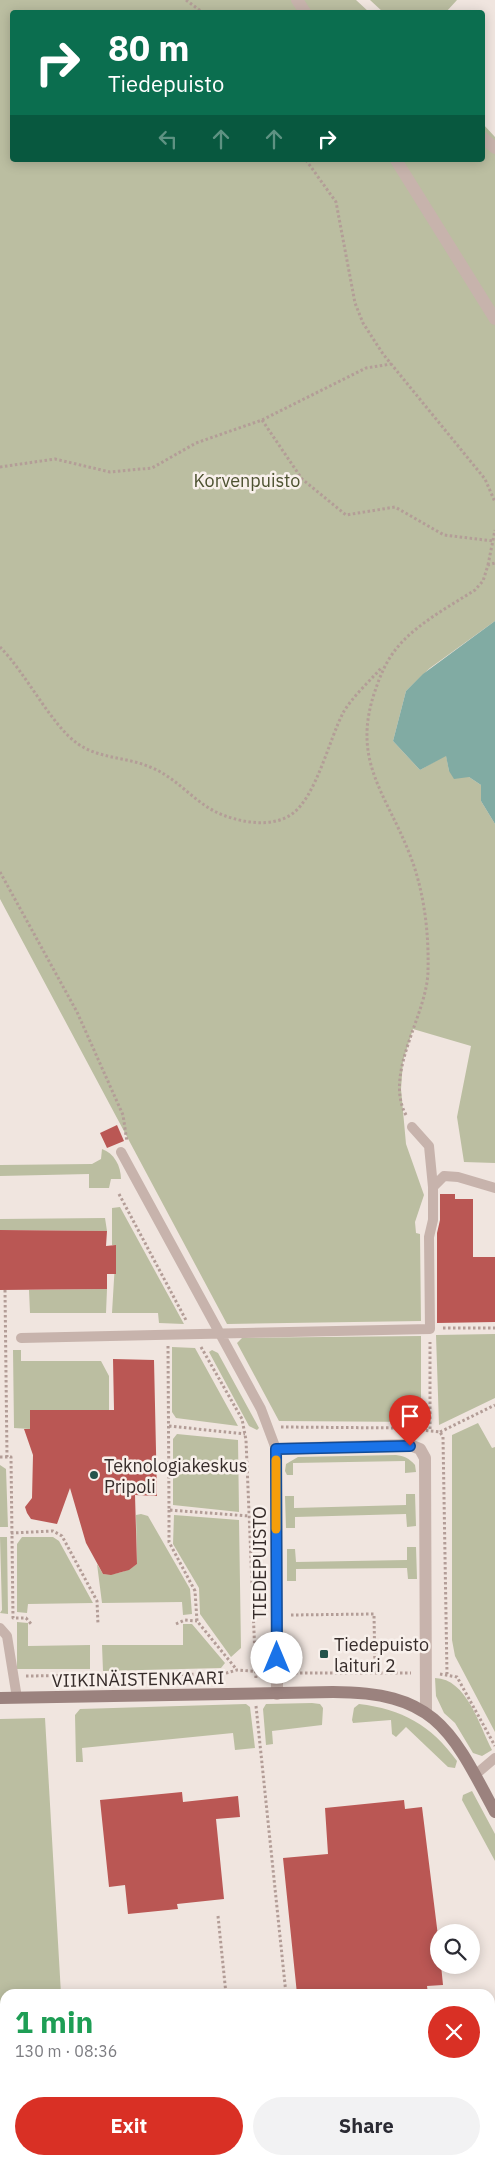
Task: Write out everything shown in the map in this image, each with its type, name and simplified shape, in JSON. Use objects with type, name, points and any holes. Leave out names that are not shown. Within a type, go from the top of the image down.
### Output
[{"type":"street","points":[[485,140],[495,148]]},
{"type":"street","points":[[397,162],[495,319]]},
{"type":"street","points":[[276,1449],[410,1446],[420,1449],[425,1458],[426,1712]]},
{"type":"street","name":"TIEDEPUISTO","points":[[276,1449],[277,1694]]},
{"type":"street","points":[[277,1694],[364,1693],[401,1701],[426,1712],[446,1729],[458,1746],[495,1812]]},
{"type":"street","name":"VIIKINÄISTENKAARI","points":[[0,1698],[277,1694]]},
{"type":"lane","points":[[21,1338],[194,1336],[219,1333],[430,1328],[428,1237],[433,1220],[434,1187],[429,1146],[412,1127]]},
{"type":"lane","points":[[121,1152],[260,1409],[276,1449]]},
{"type":"lane","points":[[434,1187],[444,1176],[458,1176],[495,1188]]},
{"type":"lane","points":[[0,1628],[7,1636],[17,1698]]},
{"type":"lane","points":[[475,1775],[495,1758]]},
{"type":"path","points":[[186,0],[199,10]]},
{"type":"path","points":[[307,162],[336,202],[355,303],[362,323],[391,364],[481,473],[495,502]]},
{"type":"path","points":[[0,467],[55,459],[110,472],[152,468],[196,443],[262,420],[366,368],[391,364]]},
{"type":"path","points":[[262,420],[302,479],[346,515],[395,507],[444,535],[493,541]]},
{"type":"path","points":[[0,647],[60,725],[78,744],[103,756],[148,766],[166,773],[215,812],[253,823],[274,821],[292,814],[311,788],[343,712],[384,664],[412,632],[475,590],[483,581],[495,530]]},
{"type":"path","points":[[488,565],[495,563]]},
{"type":"path","points":[[384,664],[368,712],[365,738],[369,764],[410,856],[425,913],[428,972],[421,1006],[403,1057],[400,1103],[412,1127]]},
{"type":"path","points":[[0,872],[77,1012],[123,1114],[131,1169]]},
{"type":"path","points":[[119,1194],[194,1336],[242,1419],[245,1436],[256,1694],[286,1989]]},
{"type":"path","points":[[5,1290],[7,1457]]},
{"type":"path","points":[[430,1429],[430,1328],[495,1328]]},
{"type":"path","points":[[168,1335],[169,1542],[194,1591],[197,1621],[237,1670]]},
{"type":"path","points":[[169,1426],[245,1436],[284,1427],[430,1429],[440,1432],[495,1405]]},
{"type":"path","points":[[440,1432],[443,1445],[447,1674]]},
{"type":"path","points":[[0,1457],[11,1457],[13,1618],[26,1618],[32,1625]]},
{"type":"path","points":[[169,1510],[249,1516]]},
{"type":"path","points":[[11,1533],[54,1531],[62,1536],[96,1601],[98,1624]]},
{"type":"path","points":[[253,1615],[374,1614],[375,1673]]},
{"type":"path","points":[[176,1624],[185,1620],[197,1621]]},
{"type":"path","points":[[218,1916],[225,1989]]},
{"type":"green space","name":"Korvenpuisto","points":[[0,0],[356,0],[367,10],[10,10],[10,162],[485,162],[485,126],[495,137],[495,621],[430,668],[406,691],[393,741],[420,770],[446,755],[449,771],[469,777],[481,785],[481,801],[495,824],[495,1163],[464,1162],[457,1117],[471,1046],[413,1029],[403,1061],[401,1089],[406,1144],[424,1195],[415,1222],[416,1233],[420,1234],[421,1321],[227,1324],[0,899]]},
{"type":"green space","points":[[370,0],[457,0],[448,10],[381,10]]},
{"type":"green space","points":[[102,1149],[113,1157],[121,1174],[121,1179],[111,1179],[109,1188],[89,1188],[89,1174],[0,1176],[0,1165],[92,1164],[101,1159]]},
{"type":"green space","points":[[120,1207],[184,1324],[159,1323],[158,1313],[112,1313],[116,1246],[112,1245],[112,1208]]},
{"type":"green space","points":[[105,1218],[107,1231],[0,1230],[0,1219]]},
{"type":"green space","points":[[107,1289],[106,1313],[30,1313],[29,1290]]},
{"type":"green space","points":[[495,1334],[495,1398],[439,1425],[436,1335]]},
{"type":"green space","points":[[421,1336],[421,1422],[279,1421],[237,1343],[242,1338]]},
{"type":"green space","points":[[172,1347],[195,1348],[238,1426],[176,1418],[172,1412]]},
{"type":"green space","points":[[13,1350],[21,1350],[21,1361],[101,1361],[109,1376],[109,1410],[30,1410],[30,1429],[14,1428]]},
{"type":"green space","points":[[212,1350],[218,1353],[259,1428],[257,1430],[249,1426],[209,1352]]},
{"type":"green space","points":[[478,1423],[492,1448],[495,1447],[495,1732],[455,1656],[452,1640],[452,1435]]},
{"type":"green space","points":[[177,1434],[238,1440],[239,1512],[173,1505],[173,1439]]},
{"type":"green space","points":[[396,1455],[411,1461],[415,1465],[416,1472],[405,1473],[405,1461],[293,1463],[293,1475],[287,1475],[285,1471],[286,1464],[298,1457]]},
{"type":"green space","points":[[0,1465],[6,1469],[8,1527],[0,1527]]},
{"type":"green space","points":[[406,1494],[415,1494],[416,1526],[407,1527],[406,1514],[295,1517],[295,1528],[286,1528],[285,1496],[294,1496],[294,1508],[406,1505]]},
{"type":"green space","points":[[136,1515],[148,1516],[190,1589],[192,1614],[183,1615],[182,1602],[102,1603],[97,1564],[103,1574],[108,1574],[121,1572],[137,1564]]},
{"type":"green space","points":[[174,1515],[239,1520],[241,1648],[231,1657],[200,1614],[199,1588],[173,1544]]},
{"type":"green space","points":[[0,1537],[7,1537],[8,1614],[0,1613],[2,1610]]},
{"type":"green space","points":[[22,1537],[53,1537],[59,1541],[93,1603],[28,1604],[27,1613],[17,1612],[17,1544]]},
{"type":"green space","points":[[407,1547],[416,1547],[417,1579],[408,1579],[407,1568],[296,1569],[296,1581],[287,1581],[287,1549],[295,1549],[296,1562],[407,1560]]},
{"type":"green space","points":[[17,1622],[28,1623],[28,1646],[90,1645],[90,1669],[17,1669]]},
{"type":"green space","points":[[183,1624],[192,1624],[225,1663],[221,1668],[103,1671],[102,1645],[183,1645]]},
{"type":"green space","points":[[435,1678],[446,1680],[456,1686],[464,1695],[477,1716],[492,1750],[482,1756],[473,1753],[455,1723],[444,1713],[436,1696]]},
{"type":"green space","points":[[246,1704],[250,1707],[255,1748],[235,1750],[233,1733],[82,1748],[83,1762],[76,1762],[75,1715],[80,1709]]},
{"type":"green space","points":[[266,1704],[320,1704],[323,1708],[322,1725],[272,1731],[273,1744],[266,1745],[263,1709]]},
{"type":"green space","points":[[359,1704],[389,1710],[426,1728],[447,1748],[457,1761],[455,1768],[448,1767],[406,1727],[396,1737],[392,1734],[391,1720],[353,1723],[354,1708]]},
{"type":"green space","points":[[45,1718],[61,1989],[0,1989],[0,1719]]},
{"type":"green space","points":[[472,1791],[495,1834],[495,1861],[462,1800],[463,1795]]},
{"type":"water","points":[[495,621],[495,824],[481,801],[481,785],[469,777],[454,779],[449,771],[446,756],[420,770],[393,741],[406,691],[423,674]]},
{"type":"building","points":[[117,1125],[124,1141],[107,1148],[100,1133]]},
{"type":"building","points":[[440,1194],[455,1194],[455,1199],[473,1199],[473,1257],[495,1257],[495,1322],[437,1323],[437,1233],[440,1220]]},
{"type":"building","points":[[0,1230],[107,1231],[106,1246],[116,1245],[116,1274],[107,1274],[107,1289],[0,1290]]},
{"type":"building","name":"Teknologiakeskus Pripoli","points":[[113,1359],[154,1360],[157,1496],[135,1495],[137,1564],[129,1570],[111,1575],[103,1574],[86,1543],[70,1488],[57,1524],[31,1519],[27,1513],[25,1507],[32,1498],[33,1455],[24,1429],[30,1429],[30,1410],[114,1410]]},
{"type":"building","points":[[182,1792],[183,1802],[238,1796],[240,1817],[216,1819],[224,1899],[177,1904],[178,1909],[128,1914],[125,1885],[109,1887],[100,1800]]},
{"type":"building","points":[[404,1800],[405,1809],[422,1807],[437,1924],[430,1924],[430,1974],[442,1974],[443,1985],[427,1986],[427,1989],[296,1989],[283,1858],[328,1854],[325,1808]]},
{"type":"slow traffic","points":[[276,1460],[276,1529]]},
{"type":"place","name":"Teknologiakeskus Pripoli","points":[[94,1475]]},
{"type":"place","name":"Tiedepuisto laituri 2","points":[[324,1654]]},
{"type":"route","points":[[277,1658],[276,1449],[410,1446]]}]
